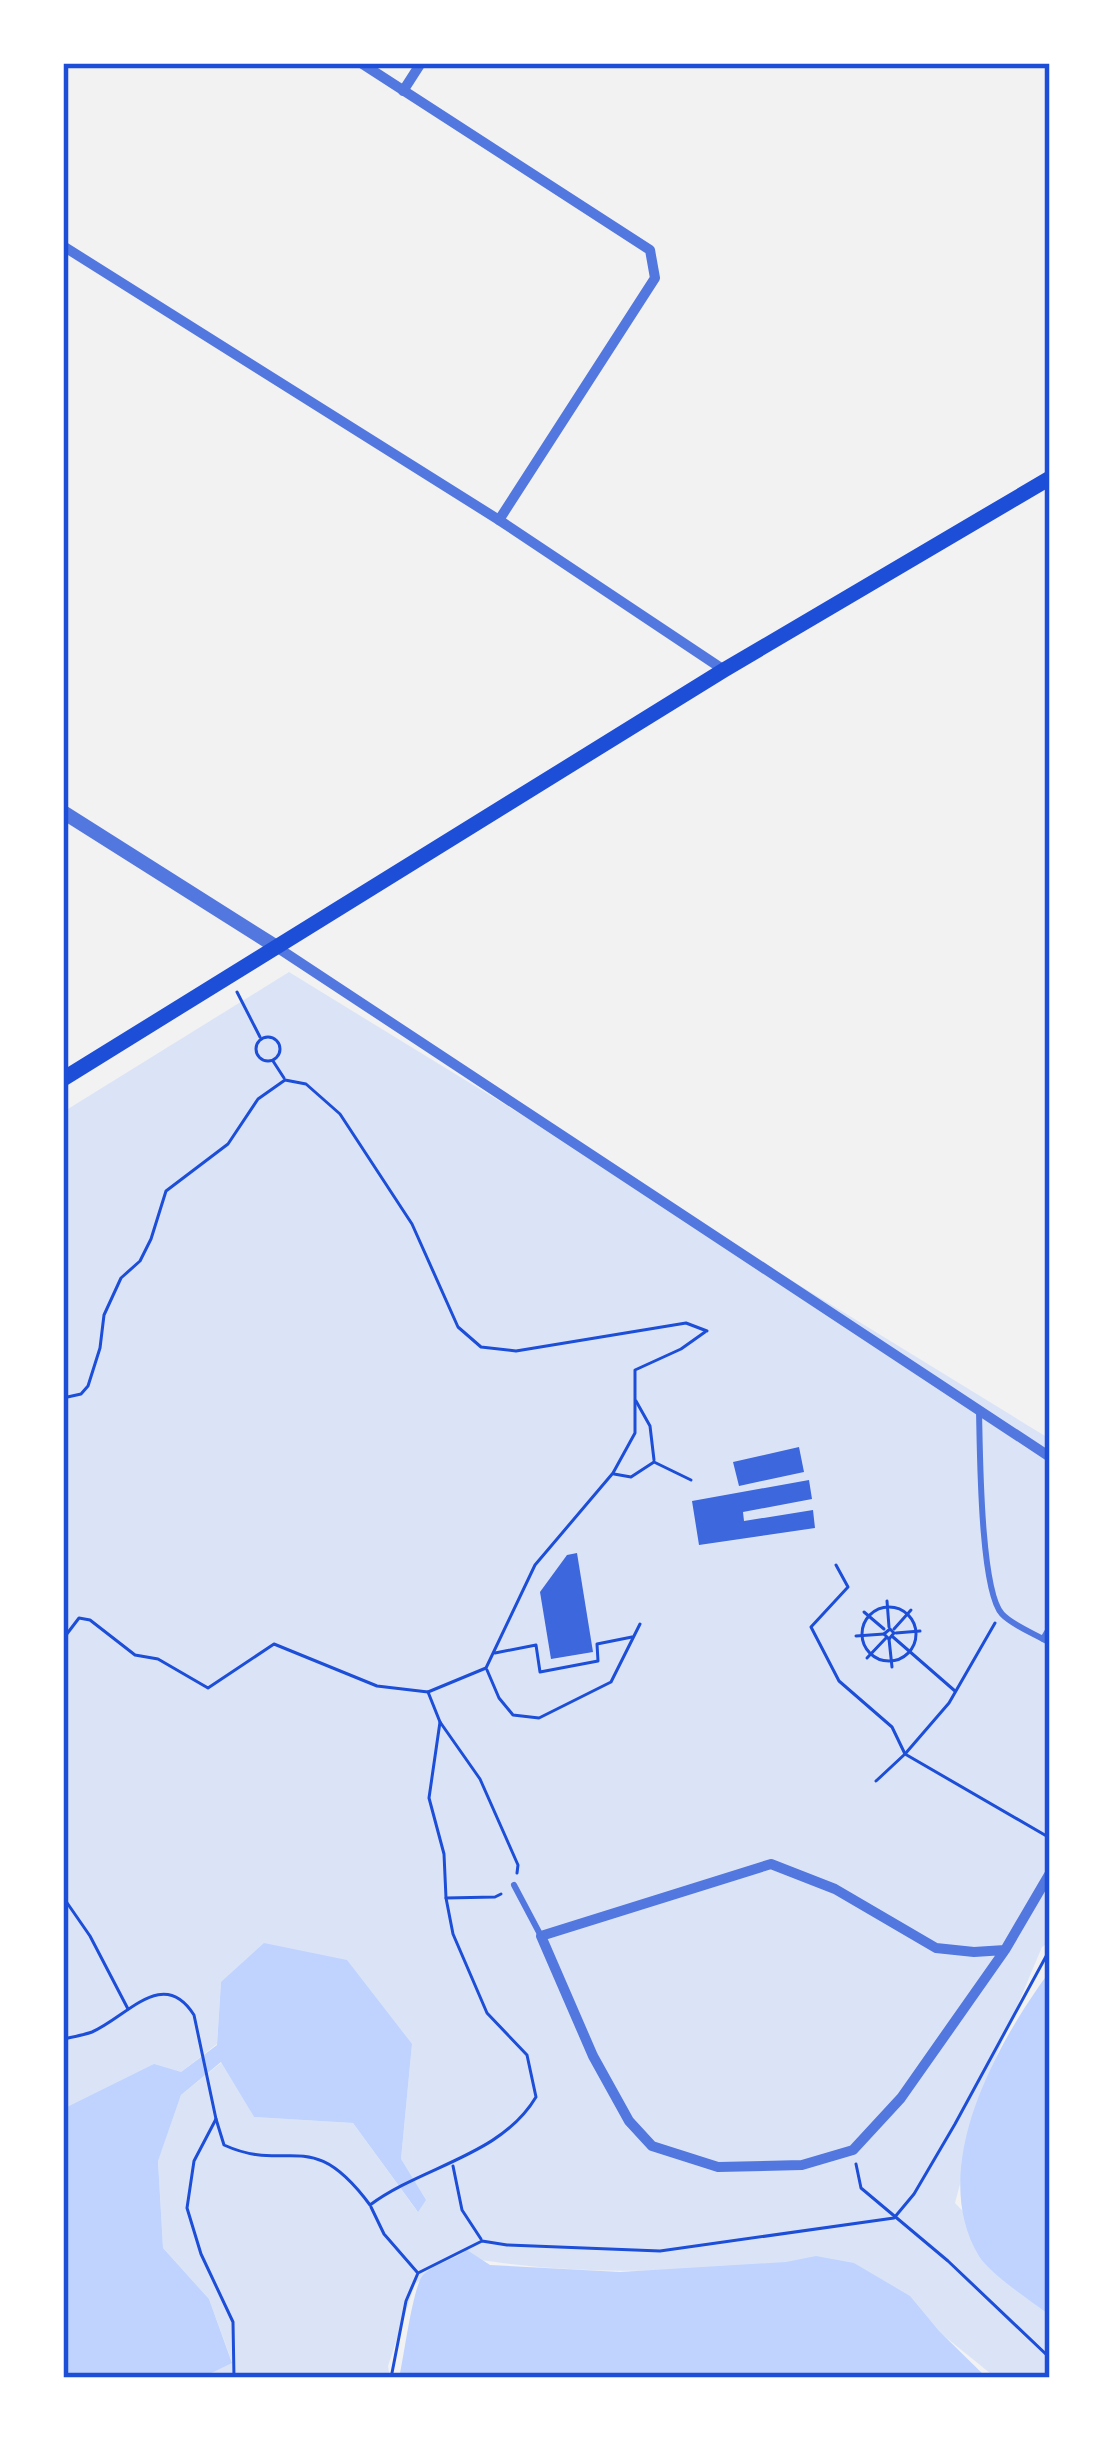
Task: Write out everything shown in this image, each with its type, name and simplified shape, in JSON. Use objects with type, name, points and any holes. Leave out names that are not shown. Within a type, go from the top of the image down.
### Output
[{"type":"main road","points":[[63,1079],[724,670],[1050,478]]},
{"type":"street","points":[[361,63],[650,250],[656,278],[499,520]]},
{"type":"street","points":[[403,91],[421,63]]},
{"type":"street","points":[[63,246],[499,520],[724,670]]},
{"type":"street","points":[[63,812],[275,946],[1050,1457]]},
{"type":"street","points":[[1005,1949],[936,1948],[836,1889],[771,1864],[541,1936],[628,2122],[652,2146],[696,2163],[742,2169],[802,2165],[853,2150],[901,2098],[1005,1949],[1050,1873]]},
{"type":"lane","points":[[979,1407],[980,1479],[991,1588],[1000,1613],[1047,1641],[1050,1628]]},
{"type":"lane","points":[[514,1885],[541,1936]]},
{"type":"path","points":[[230,977],[261,1039]]},
{"type":"path","points":[[261,1039],[273,1038],[278,1044],[278,1055],[272,1060]]},
{"type":"path","points":[[63,1639],[79,1618],[90,1621],[135,1655],[158,1659],[208,1688],[274,1644],[377,1686],[428,1692],[486,1668],[535,1565],[613,1473],[635,1433],[634,1370],[681,1349],[706,1331],[686,1323],[516,1351],[481,1347],[458,1327],[412,1224],[340,1114],[306,1084],[285,1080],[272,1060],[258,1056],[261,1039]]},
{"type":"path","points":[[63,1398],[81,1394],[88,1386],[104,1315],[122,1278],[140,1262],[151,1240],[166,1191],[228,1144],[259,1099],[285,1080]]},
{"type":"path","points":[[636,1399],[650,1426],[654,1462]]},
{"type":"path","points":[[613,1473],[631,1477],[654,1462]]},
{"type":"path","points":[[654,1462],[691,1480]]},
{"type":"path","points":[[836,1565],[848,1587],[811,1627],[839,1682],[892,1727],[904,1754],[1050,1838]]},
{"type":"path","points":[[887,1604],[892,1664]]},
{"type":"path","points":[[887,1604],[909,1612],[918,1631],[910,1652],[892,1664],[869,1656],[858,1636],[866,1614],[887,1604]]},
{"type":"path","points":[[869,1656],[909,1612]]},
{"type":"path","points":[[876,1781],[956,1692],[1000,1613]]},
{"type":"path","points":[[866,1614],[956,1692]]},
{"type":"path","points":[[486,1668],[499,1698],[513,1715],[539,1718],[611,1682],[640,1624]]},
{"type":"path","points":[[858,1636],[918,1631]]},
{"type":"path","points":[[493,1653],[536,1645],[540,1672],[598,1661],[597,1644],[633,1637]]},
{"type":"path","points":[[428,1692],[440,1722],[480,1779],[518,1865],[514,1885],[495,1898],[446,1898]]},
{"type":"path","points":[[370,2205],[419,2174],[453,2164],[524,2116],[536,2097],[526,2055],[487,2013],[453,1934],[444,1854],[429,1798],[440,1722]]},
{"type":"path","points":[[63,1897],[90,1936],[128,2009]]},
{"type":"path","points":[[391,2378],[406,2301],[418,2273],[482,2241],[660,2251],[894,2218],[914,2194],[955,2124],[1050,1949]]},
{"type":"path","points":[[63,2039],[92,2032],[151,1996],[172,1994],[185,2001],[204,2049],[224,2146],[253,2154],[311,2155],[336,2167],[370,2205],[385,2234],[418,2273]]},
{"type":"path","points":[[216,2119],[194,2161],[187,2208],[201,2254],[232,2322],[234,2378]]},
{"type":"path","points":[[853,2150],[861,2188],[948,2261],[1050,2358]]},
{"type":"path","points":[[453,2164],[461,2210],[482,2241]]},
{"type":"shaded area","points":[[289,972],[1050,1439],[1050,1942],[1042,1947],[990,2071],[955,2203],[1050,2300],[1050,2378],[996,2378],[854,2263],[607,2271],[459,2256],[415,2284],[388,2366],[390,2378],[201,2378],[232,2362],[209,2299],[163,2248],[158,2160],[181,2095],[222,2062],[254,2117],[353,2123],[417,2211],[401,2159],[412,2044],[221,1982],[217,2044],[181,2072],[63,2121],[63,1112]]},
{"type":"water","points":[[264,1943],[347,1960],[412,2044],[401,2159],[426,2200],[418,2212],[353,2123],[254,2117],[221,2062],[181,2095],[158,2161],[163,2248],[209,2299],[232,2363],[201,2378],[63,2378],[63,2109],[154,2064],[181,2072],[217,2045],[221,1982]]},
{"type":"water","points":[[1050,1971],[1050,2315],[1001,2279],[979,2256],[965,2221],[960,2184],[964,2146],[990,2070]]},
{"type":"water","points":[[467,2250],[490,2265],[620,2272],[816,2256],[854,2263],[910,2296],[987,2378],[399,2378],[420,2280]]},
{"type":"building","points":[[799,1447],[804,1472],[739,1486],[733,1462]]},
{"type":"building","points":[[809,1480],[812,1499],[743,1512],[744,1521],[813,1510],[815,1528],[699,1545],[692,1501]]},
{"type":"building","points":[[577,1553],[593,1652],[551,1659],[540,1592],[567,1555]]}]
